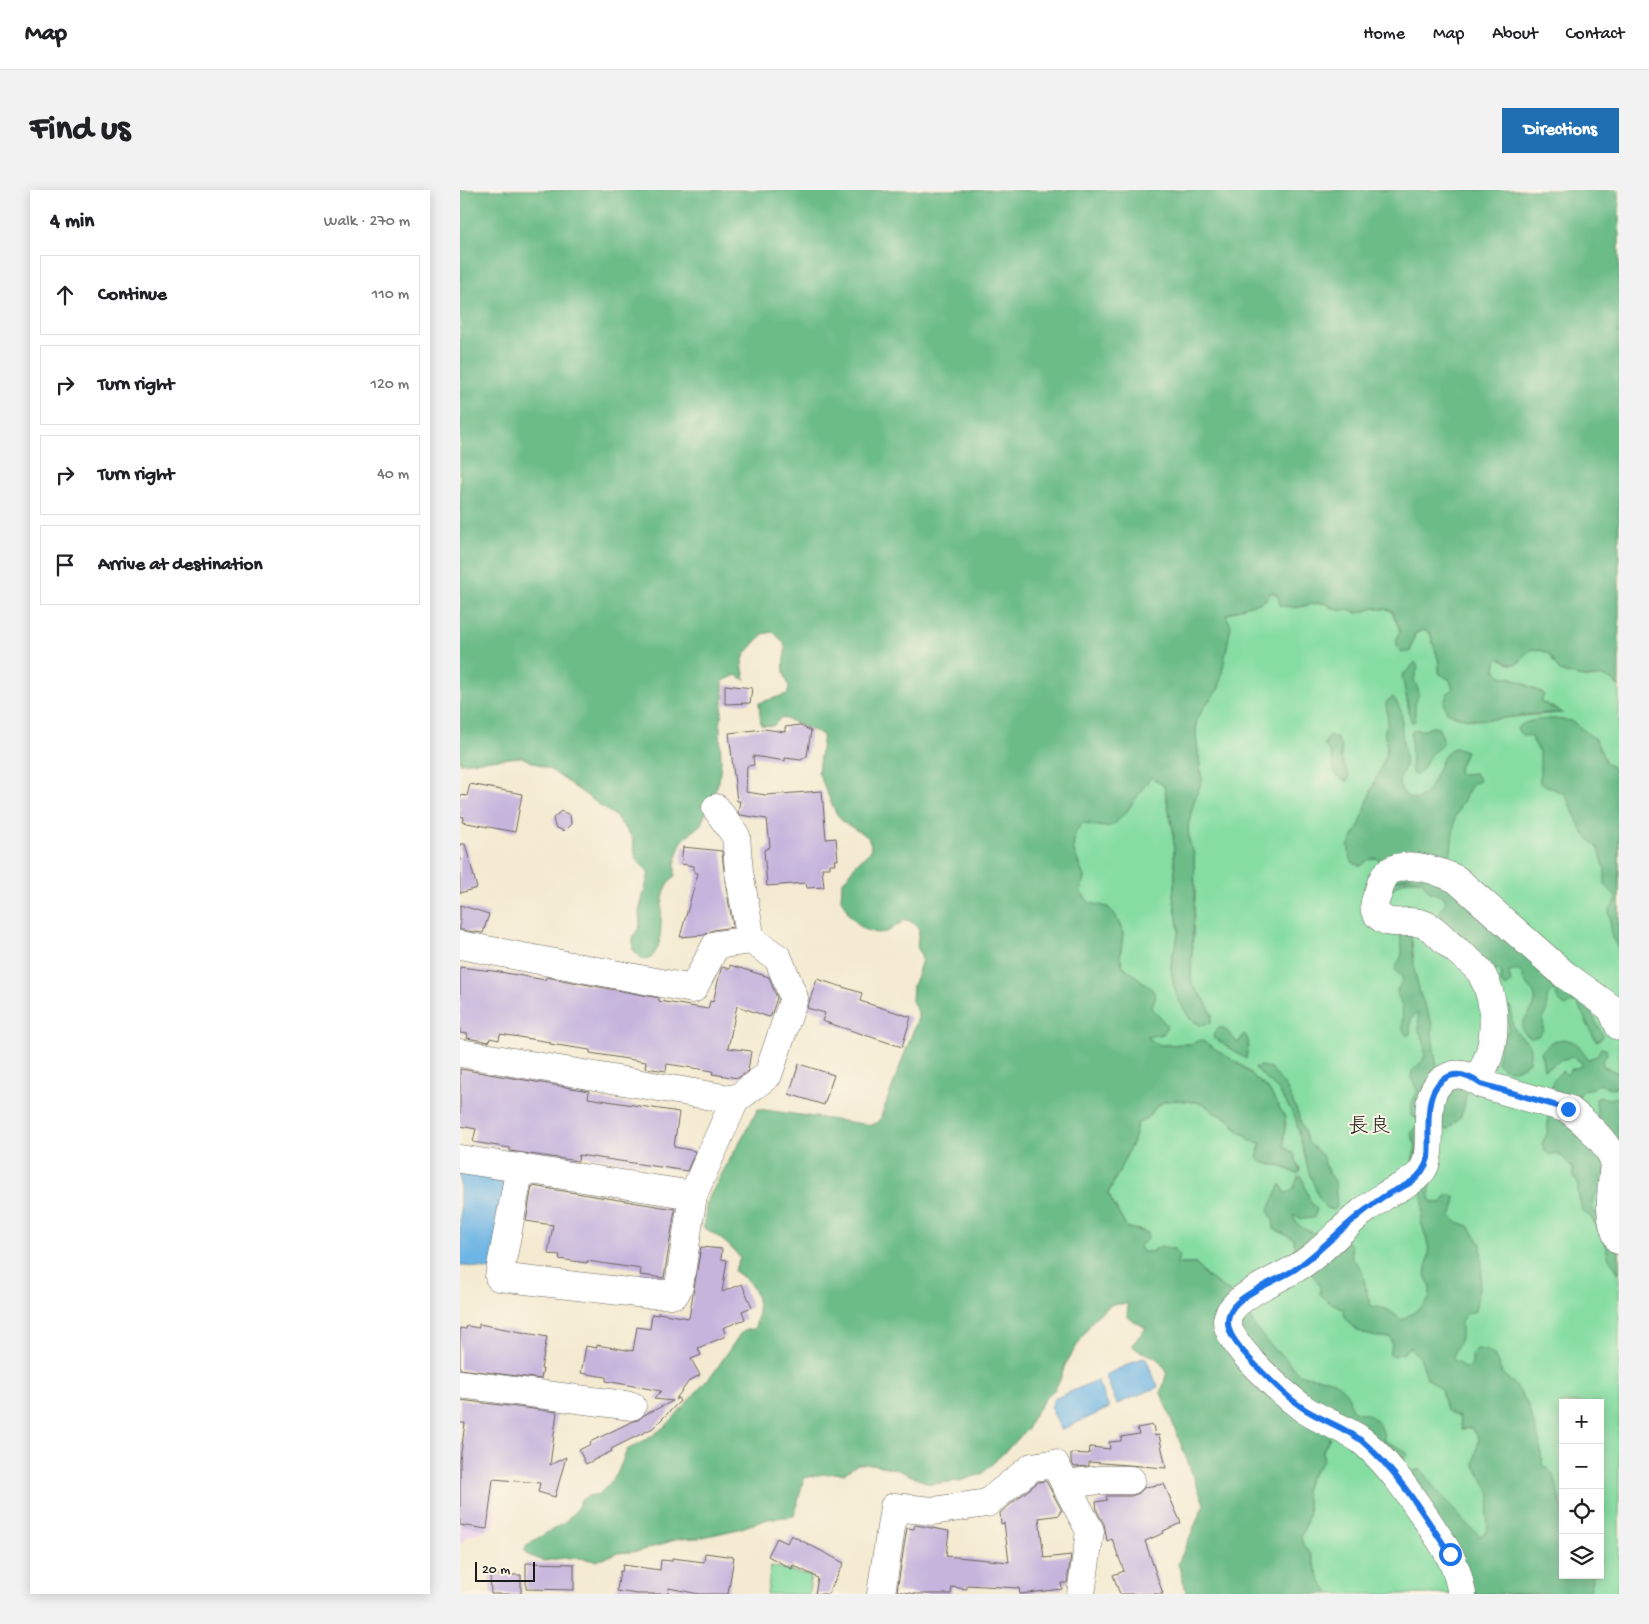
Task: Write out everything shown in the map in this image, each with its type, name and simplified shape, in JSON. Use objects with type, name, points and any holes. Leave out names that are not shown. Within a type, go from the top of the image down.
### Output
[{"type":"street","points":[[716,808],[736,836],[739,872],[751,940]]},
{"type":"street","points":[[1476,1080],[1482,1072],[1494,1034],[1493,1008],[1480,972],[1424,924],[1386,922],[1378,916],[1374,909],[1374,902],[1382,880],[1389,871],[1402,867],[1424,868],[1437,871],[1456,880],[1565,975],[1610,1008],[1619,1026]]},
{"type":"street","points":[[460,945],[693,989],[716,945],[751,940],[778,958],[794,998],[768,1076],[735,1100],[692,1195],[679,1286],[675,1294],[646,1294],[499,1278],[520,1167]]},
{"type":"street","points":[[460,1053],[735,1100]]},
{"type":"street","points":[[1462,1594],[1459,1578],[1450,1554],[1392,1471],[1361,1441],[1304,1409],[1246,1356],[1232,1337],[1227,1321],[1230,1311],[1238,1302],[1294,1270],[1328,1244],[1362,1213],[1386,1195],[1412,1182],[1423,1171],[1428,1159],[1431,1096],[1442,1079],[1453,1074],[1469,1076],[1481,1084],[1568,1109],[1579,1117],[1612,1153],[1614,1161],[1611,1202],[1612,1219],[1614,1231],[1619,1240]]},
{"type":"street","points":[[460,1159],[692,1195]]},
{"type":"street","points":[[460,1384],[632,1406]]},
{"type":"street","points":[[881,1594],[894,1508],[933,1512],[988,1503],[1032,1467],[1055,1464],[1090,1531],[1081,1594]]},
{"type":"street","points":[[1065,1484],[1100,1480],[1131,1480]]},
{"type":"shaded area","points":[[460,1445],[497,1450],[494,1527],[468,1536],[460,1544]]},
{"type":"green space","points":[[460,190],[1619,190],[1619,687],[1607,678],[1582,677],[1560,671],[1550,655],[1544,651],[1532,649],[1515,664],[1500,658],[1496,662],[1495,670],[1501,676],[1515,679],[1544,694],[1541,702],[1563,713],[1479,720],[1468,719],[1447,712],[1444,703],[1448,693],[1453,688],[1450,680],[1439,673],[1439,662],[1430,633],[1423,630],[1415,633],[1410,652],[1401,652],[1396,642],[1400,631],[1391,610],[1375,608],[1357,613],[1349,609],[1338,610],[1323,603],[1290,607],[1280,605],[1278,595],[1272,592],[1263,602],[1246,606],[1226,615],[1231,626],[1219,688],[1204,707],[1196,722],[1196,737],[1202,780],[1194,801],[1188,826],[1189,840],[1194,854],[1195,894],[1192,985],[1204,999],[1212,1015],[1211,1023],[1200,1025],[1190,1019],[1178,999],[1173,982],[1172,954],[1176,946],[1179,930],[1173,895],[1175,877],[1173,830],[1164,786],[1151,777],[1126,812],[1115,823],[1104,827],[1082,823],[1075,833],[1073,849],[1084,877],[1081,893],[1090,903],[1108,907],[1116,916],[1123,933],[1120,957],[1123,966],[1151,988],[1156,996],[1151,1008],[1167,1026],[1163,1034],[1147,1037],[1159,1045],[1191,1044],[1201,1040],[1242,1066],[1269,1090],[1285,1117],[1284,1146],[1294,1154],[1300,1172],[1297,1174],[1281,1166],[1260,1161],[1257,1158],[1261,1143],[1251,1141],[1246,1135],[1239,1132],[1229,1119],[1215,1113],[1203,1103],[1177,1100],[1165,1101],[1155,1108],[1149,1117],[1137,1124],[1133,1141],[1108,1194],[1126,1227],[1148,1233],[1148,1239],[1139,1246],[1142,1252],[1151,1252],[1161,1246],[1174,1249],[1179,1254],[1177,1264],[1196,1264],[1205,1275],[1230,1292],[1224,1318],[1330,1437],[1323,1450],[1323,1461],[1308,1479],[1305,1491],[1309,1510],[1301,1537],[1303,1545],[1311,1554],[1319,1578],[1329,1594],[1185,1594],[1186,1590],[1178,1564],[1204,1504],[1161,1393],[1167,1372],[1157,1359],[1132,1345],[1146,1328],[1127,1317],[1128,1304],[1112,1304],[1094,1318],[1065,1365],[1055,1389],[1046,1397],[1032,1418],[1027,1430],[982,1474],[959,1481],[930,1484],[896,1469],[872,1464],[858,1464],[845,1473],[823,1474],[804,1478],[794,1516],[768,1519],[738,1529],[699,1538],[678,1539],[640,1551],[617,1553],[597,1561],[563,1558],[544,1561],[528,1555],[524,1549],[531,1542],[564,1523],[576,1510],[581,1500],[588,1496],[599,1494],[617,1474],[627,1450],[652,1436],[668,1424],[715,1371],[740,1334],[746,1330],[754,1329],[758,1313],[756,1297],[749,1283],[734,1271],[740,1258],[728,1245],[703,1227],[707,1202],[758,1109],[871,1125],[879,1122],[918,1018],[918,1012],[912,1001],[913,985],[922,959],[917,946],[919,930],[916,925],[905,920],[887,932],[877,933],[863,929],[850,916],[841,899],[842,883],[857,863],[870,852],[871,845],[868,837],[843,822],[836,813],[818,772],[823,735],[782,717],[773,726],[761,725],[759,703],[787,694],[789,687],[784,672],[785,647],[783,642],[773,632],[763,634],[745,654],[742,663],[745,680],[736,675],[723,681],[719,781],[701,824],[680,845],[675,864],[675,876],[665,890],[663,899],[659,944],[651,958],[642,959],[633,950],[633,937],[640,926],[639,912],[649,873],[636,859],[632,837],[615,816],[551,770],[521,757],[460,763]]},
{"type":"green space","points":[[1272,592],[1296,608],[1309,604],[1325,603],[1333,609],[1349,609],[1357,613],[1375,608],[1391,610],[1410,652],[1415,634],[1423,630],[1430,633],[1439,662],[1440,673],[1450,680],[1453,688],[1448,693],[1454,716],[1474,720],[1562,713],[1558,709],[1541,702],[1544,694],[1515,679],[1500,676],[1495,669],[1496,662],[1500,658],[1510,665],[1520,662],[1523,655],[1532,649],[1544,651],[1550,655],[1560,671],[1582,677],[1607,678],[1619,687],[1619,1594],[1329,1594],[1319,1578],[1311,1554],[1303,1545],[1301,1537],[1309,1510],[1305,1491],[1309,1479],[1323,1461],[1323,1450],[1330,1437],[1301,1412],[1230,1292],[1205,1275],[1196,1264],[1176,1264],[1161,1246],[1151,1252],[1142,1253],[1139,1246],[1143,1231],[1126,1227],[1108,1194],[1133,1141],[1137,1124],[1149,1117],[1155,1108],[1165,1101],[1177,1100],[1203,1103],[1215,1113],[1229,1119],[1239,1132],[1246,1135],[1250,1141],[1261,1143],[1258,1151],[1270,1165],[1279,1165],[1297,1174],[1300,1171],[1299,1166],[1284,1146],[1283,1137],[1286,1124],[1269,1090],[1242,1066],[1201,1040],[1191,1044],[1158,1045],[1146,1037],[1160,1017],[1151,1008],[1136,977],[1123,966],[1120,957],[1123,933],[1116,916],[1108,907],[1090,903],[1081,893],[1084,877],[1073,849],[1075,833],[1082,823],[1105,827],[1126,813],[1151,776],[1164,786],[1173,830],[1175,877],[1173,895],[1179,930],[1176,946],[1172,954],[1173,982],[1178,999],[1211,1023],[1212,1014],[1204,999],[1192,985],[1191,972],[1195,894],[1194,854],[1189,840],[1188,826],[1194,801],[1202,780],[1196,737],[1196,722],[1204,707],[1219,688],[1226,615],[1246,606],[1263,602]]},
{"type":"green space","points":[[1415,662],[1418,667],[1414,679],[1419,693],[1415,704],[1415,721],[1411,722],[1402,675]]},
{"type":"green space","points":[[1393,697],[1402,714],[1405,761],[1399,784],[1401,790],[1406,795],[1415,800],[1424,795],[1434,780],[1445,756],[1449,750],[1455,748],[1466,751],[1458,771],[1461,774],[1475,773],[1480,781],[1472,784],[1455,817],[1451,852],[1441,865],[1365,891],[1365,886],[1381,861],[1376,858],[1368,860],[1361,866],[1353,863],[1348,846],[1360,824],[1385,757],[1387,747],[1384,733],[1388,722],[1386,705],[1387,701]]},
{"type":"green space","points":[[1554,719],[1572,721],[1596,740],[1606,763],[1612,767],[1619,778],[1619,950],[1612,938],[1609,911],[1616,900],[1615,895],[1605,885],[1605,870],[1599,849],[1583,833],[1565,794],[1540,783],[1540,755],[1538,749],[1530,736],[1522,735],[1517,728],[1530,721]]},
{"type":"green space","points":[[1432,727],[1438,728],[1442,735],[1442,743],[1431,754],[1422,770],[1416,775],[1412,773],[1411,733],[1414,730],[1425,730]]},
{"type":"green space","points":[[1329,735],[1336,738],[1342,748],[1341,756],[1349,778],[1346,781],[1335,773],[1331,754],[1324,745]]},
{"type":"green space","points":[[1438,875],[1584,998],[1603,1036],[1600,1040],[1597,1041],[1594,1037],[1577,1003],[1571,1003],[1566,1006],[1559,1001],[1553,990],[1548,997],[1547,1012],[1543,1019],[1543,1030],[1538,1036],[1531,1038],[1525,1033],[1522,1028],[1523,1024],[1532,1009],[1535,998],[1534,993],[1524,981],[1523,974],[1517,970],[1509,971],[1511,983],[1506,987],[1500,979],[1502,976],[1500,970],[1488,970],[1461,936],[1449,935],[1446,924],[1447,920],[1439,912],[1446,902],[1444,897],[1430,892],[1422,881],[1406,881],[1393,889],[1390,880]]},
{"type":"green space","points":[[1401,931],[1407,931],[1412,941],[1415,974],[1421,996],[1432,1023],[1437,1069],[1424,1140],[1412,1161],[1416,1146],[1411,1134],[1418,1123],[1417,1118],[1411,1116],[1411,1109],[1418,1091],[1411,1078],[1412,1071],[1423,1060],[1425,1054],[1424,1040],[1419,1031],[1418,1013],[1411,1019],[1410,1034],[1407,1036],[1402,1026],[1402,1007],[1397,991],[1403,979],[1395,969],[1402,955]]},
{"type":"green space","points":[[1508,1006],[1511,1008],[1514,1028],[1529,1044],[1530,1048],[1529,1062],[1513,1070],[1504,1069],[1497,1062],[1502,1040],[1509,1029],[1504,1007]]},
{"type":"green space","points":[[1219,1028],[1224,1028],[1238,1043],[1244,1034],[1248,1039],[1246,1059],[1213,1037],[1215,1031]]},
{"type":"green space","points":[[1564,1039],[1577,1044],[1588,1059],[1597,1056],[1601,1048],[1606,1049],[1607,1054],[1602,1061],[1604,1067],[1619,1073],[1619,1086],[1611,1088],[1598,1084],[1594,1088],[1583,1090],[1578,1097],[1563,1097],[1551,1092],[1552,1082],[1557,1076],[1563,1071],[1567,1075],[1570,1070],[1581,1066],[1582,1063],[1574,1057],[1544,1069],[1541,1052],[1551,1042]]},
{"type":"green space","points":[[1260,1066],[1271,1068],[1287,1089],[1308,1142],[1322,1155],[1328,1172],[1335,1181],[1337,1207],[1334,1210],[1326,1208],[1320,1200],[1309,1173],[1295,1117],[1278,1090],[1255,1068]]},
{"type":"green space","points":[[1468,1087],[1460,1117],[1447,1130],[1441,1128],[1443,1090]]},
{"type":"green space","points":[[1601,1097],[1609,1099],[1619,1097],[1619,1230],[1596,1122],[1596,1099]]},
{"type":"green space","points":[[1552,1112],[1605,1151],[1606,1187],[1598,1192],[1592,1203],[1594,1212],[1600,1216],[1619,1247],[1619,1274],[1608,1256],[1603,1235],[1591,1217],[1582,1211],[1578,1183],[1573,1176],[1573,1169],[1563,1157],[1557,1154],[1549,1155],[1542,1144],[1548,1131],[1548,1118]]},
{"type":"green space","points":[[1298,1177],[1302,1177],[1310,1201],[1317,1209],[1314,1218],[1302,1219],[1293,1215],[1295,1220],[1304,1229],[1322,1236],[1300,1253],[1295,1249],[1294,1239],[1274,1229],[1273,1219],[1268,1211],[1281,1184],[1285,1193],[1288,1193],[1294,1188]]},
{"type":"green space","points":[[1432,1179],[1429,1194],[1432,1202],[1442,1203],[1447,1195],[1455,1197],[1451,1217],[1455,1221],[1469,1226],[1481,1244],[1482,1270],[1475,1311],[1467,1314],[1461,1321],[1461,1338],[1453,1356],[1454,1361],[1459,1362],[1463,1368],[1468,1368],[1472,1364],[1472,1354],[1476,1349],[1486,1350],[1494,1355],[1502,1373],[1516,1386],[1527,1403],[1540,1443],[1542,1464],[1552,1473],[1557,1486],[1559,1500],[1559,1579],[1593,1579],[1589,1593],[1591,1594],[1469,1594],[1413,1487],[1414,1471],[1419,1469],[1425,1473],[1436,1490],[1480,1536],[1488,1531],[1487,1515],[1491,1494],[1474,1464],[1479,1439],[1472,1428],[1462,1429],[1459,1417],[1446,1410],[1441,1389],[1427,1378],[1420,1357],[1409,1347],[1404,1353],[1394,1356],[1389,1353],[1392,1345],[1391,1337],[1375,1337],[1354,1328],[1345,1317],[1343,1309],[1326,1300],[1320,1294],[1320,1286],[1310,1271],[1347,1241],[1351,1245],[1352,1258],[1362,1270],[1371,1306],[1387,1309],[1402,1320],[1422,1307],[1429,1299],[1430,1286],[1425,1275],[1429,1255],[1428,1244],[1421,1222],[1423,1211],[1422,1184]]},
{"type":"green space","points":[[1248,1309],[1254,1326],[1275,1351],[1280,1353],[1296,1371],[1307,1376],[1330,1380],[1339,1385],[1348,1395],[1352,1409],[1366,1414],[1377,1421],[1383,1432],[1384,1441],[1404,1450],[1408,1454],[1405,1458],[1349,1427],[1249,1355],[1233,1316]]},
{"type":"green space","points":[[771,1566],[811,1576],[809,1594],[767,1594]]},
{"type":"water","points":[[460,1171],[498,1176],[505,1188],[492,1270],[460,1265]]},
{"type":"water","points":[[1145,1357],[1158,1387],[1117,1404],[1105,1375]]},
{"type":"water","points":[[1097,1380],[1109,1408],[1061,1430],[1051,1408],[1054,1399]]},
{"type":"building","points":[[725,685],[752,688],[750,703],[725,704]]},
{"type":"building","points":[[800,725],[811,731],[807,756],[801,760],[785,758],[785,761],[753,756],[754,765],[747,766],[746,792],[766,795],[822,791],[826,839],[836,838],[838,860],[834,860],[835,864],[830,864],[830,868],[822,868],[824,887],[807,888],[806,883],[767,886],[764,850],[770,847],[767,819],[740,815],[738,812],[740,801],[737,801],[729,733],[764,729],[785,732],[785,727]]},
{"type":"building","points":[[470,784],[522,794],[515,832],[462,822],[464,817],[460,816],[460,795],[467,796]]},
{"type":"building","points":[[561,811],[570,815],[571,824],[564,831],[555,827],[553,818]]},
{"type":"building","points":[[460,844],[465,844],[477,888],[460,893]]},
{"type":"building","points":[[683,847],[722,851],[733,927],[713,930],[704,935],[680,937],[698,873],[694,872],[694,866],[681,864]]},
{"type":"building","points":[[460,905],[489,914],[483,933],[460,930]]},
{"type":"building","points":[[730,965],[769,977],[777,998],[769,1017],[737,1006],[728,1048],[751,1051],[748,1071],[738,1078],[712,1074],[713,1071],[667,1064],[666,1071],[645,1068],[646,1062],[590,1053],[590,1050],[550,1044],[550,1042],[500,1034],[499,1040],[490,1038],[489,1042],[467,1038],[468,1034],[460,1033],[460,967],[545,980],[546,977],[659,998],[659,1001],[708,1009],[710,1001],[713,1002],[722,967],[730,969]]},
{"type":"building","points":[[817,979],[862,993],[860,1001],[911,1017],[902,1047],[822,1021],[825,1013],[807,1008]]},
{"type":"building","points":[[799,1064],[834,1075],[824,1105],[789,1094]]},
{"type":"building","points":[[460,1069],[589,1091],[588,1098],[679,1112],[674,1147],[695,1152],[687,1171],[579,1155],[578,1161],[510,1151],[510,1148],[473,1142],[476,1129],[460,1126]]},
{"type":"building","points":[[532,1186],[675,1209],[664,1278],[640,1275],[641,1269],[559,1259],[560,1255],[548,1254],[553,1225],[526,1221]]},
{"type":"building","points":[[701,1247],[722,1249],[721,1259],[727,1260],[722,1292],[742,1284],[752,1307],[742,1311],[745,1319],[723,1328],[726,1336],[698,1348],[701,1355],[691,1359],[700,1375],[689,1381],[675,1400],[678,1398],[680,1401],[653,1428],[586,1464],[579,1450],[591,1444],[590,1442],[638,1420],[644,1415],[673,1401],[654,1399],[661,1391],[606,1381],[606,1377],[581,1373],[586,1346],[597,1348],[597,1345],[633,1351],[637,1327],[650,1329],[652,1314],[658,1315],[658,1313],[689,1318]]},
{"type":"building","points":[[479,1324],[547,1337],[541,1379],[460,1369],[460,1328],[466,1329],[467,1326],[479,1328]]},
{"type":"building","points":[[460,1400],[557,1412],[550,1465],[566,1457],[555,1497],[538,1492],[540,1483],[493,1479],[487,1529],[460,1525],[460,1460],[465,1423],[460,1423]]},
{"type":"building","points":[[1153,1425],[1155,1436],[1159,1435],[1166,1468],[1089,1462],[1089,1466],[1074,1467],[1071,1453],[1089,1454],[1090,1447],[1110,1449],[1109,1442],[1121,1441],[1121,1437],[1139,1434],[1137,1428]]},
{"type":"building","points":[[1046,1481],[1062,1511],[1060,1511],[1060,1515],[1039,1518],[1044,1558],[1071,1555],[1067,1583],[1061,1583],[1062,1589],[1020,1594],[1019,1588],[967,1585],[967,1589],[952,1587],[951,1594],[916,1594],[897,1591],[907,1528],[914,1529],[915,1525],[949,1531],[946,1556],[1009,1562],[1004,1523],[1001,1524],[1000,1513],[1038,1482]]},
{"type":"building","points":[[1164,1484],[1181,1523],[1145,1541],[1163,1594],[1120,1594],[1113,1575],[1124,1571],[1112,1539],[1107,1541],[1104,1524],[1097,1511],[1096,1502],[1107,1500],[1106,1496],[1131,1496],[1139,1493],[1145,1487]]},
{"type":"building","points":[[791,1535],[844,1563],[828,1594],[815,1594],[818,1578],[793,1565],[792,1569],[768,1556],[777,1538],[787,1543]]},
{"type":"building","points":[[705,1553],[734,1557],[728,1594],[699,1594],[669,1588],[668,1594],[637,1594],[617,1591],[620,1571],[622,1572],[623,1565],[660,1570],[661,1560],[672,1561],[672,1558],[704,1562]]},
{"type":"building","points":[[526,1563],[574,1564],[574,1590],[526,1589]]},
{"type":"building","points":[[490,1575],[521,1575],[521,1594],[491,1594]]},
{"type":"district","name":"長良","points":[[1369,1125]]},
{"type":"route","points":[[1450,1554],[1392,1471],[1361,1441],[1304,1409],[1282,1390],[1246,1356],[1232,1337],[1227,1321],[1230,1311],[1238,1302],[1294,1270],[1328,1244],[1362,1213],[1386,1195],[1412,1182],[1423,1171],[1428,1159],[1431,1096],[1442,1079],[1453,1074],[1469,1076],[1481,1084],[1568,1109]]}]
